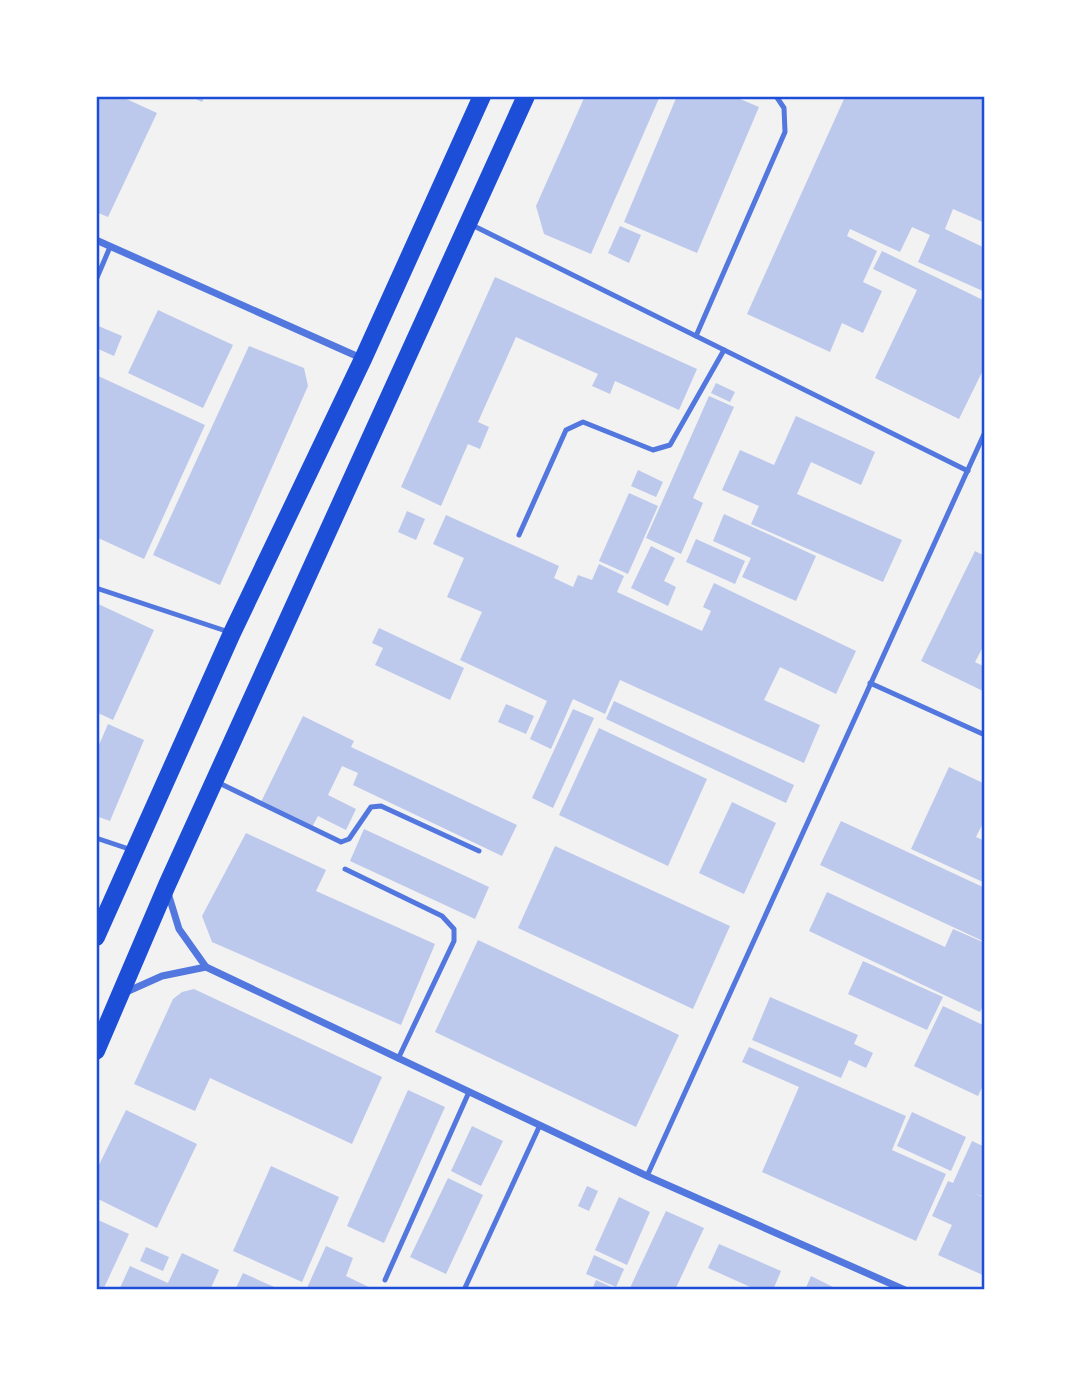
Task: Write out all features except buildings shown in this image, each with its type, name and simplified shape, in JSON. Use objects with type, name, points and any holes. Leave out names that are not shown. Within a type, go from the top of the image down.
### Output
[{"type":"main road","points":[[96,937],[232,633],[363,359],[482,96]]},
{"type":"main road","points":[[96,1051],[214,781],[526,96]]},
{"type":"street","points":[[96,240],[363,359]]},
{"type":"street","points":[[167,886],[179,929],[206,968],[647,1176],[905,1290]]},
{"type":"street","points":[[121,995],[162,976],[206,968]]},
{"type":"lane","points":[[696,336],[785,132],[784,108],[776,96]]},
{"type":"lane","points":[[468,223],[968,471]]},
{"type":"lane","points":[[96,281],[110,247]]},
{"type":"lane","points":[[519,534],[566,430],[583,422],[653,450],[670,445],[723,350]]},
{"type":"lane","points":[[647,1176],[985,432]]},
{"type":"lane","points":[[96,588],[232,633]]},
{"type":"lane","points":[[870,683],[985,734]]},
{"type":"lane","points":[[214,781],[341,842],[349,839],[371,807],[381,806],[479,851]]},
{"type":"lane","points":[[96,838],[135,850]]},
{"type":"lane","points":[[345,869],[442,916],[454,929],[454,942],[398,1059]]},
{"type":"lane","points":[[385,1280],[469,1092]]},
{"type":"lane","points":[[464,1290],[540,1125]]}]
